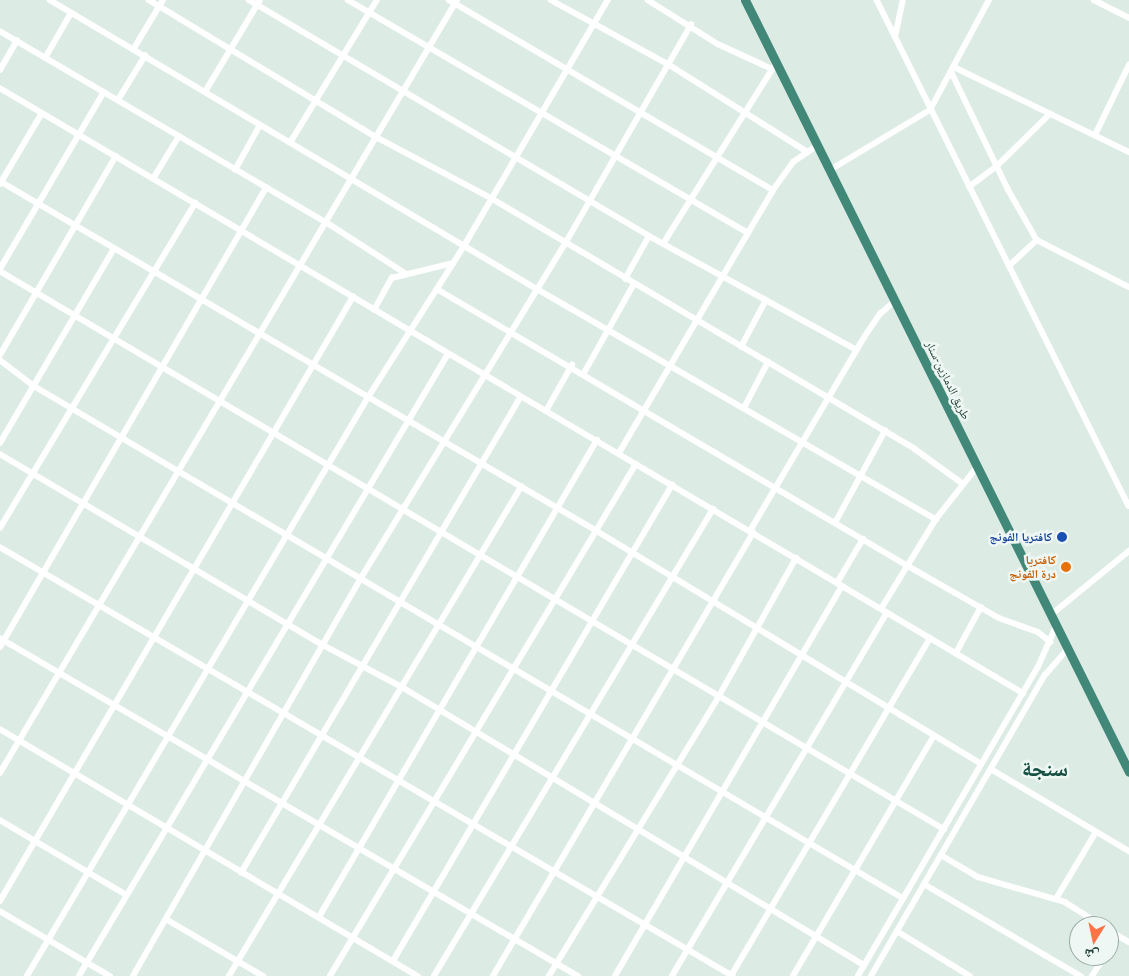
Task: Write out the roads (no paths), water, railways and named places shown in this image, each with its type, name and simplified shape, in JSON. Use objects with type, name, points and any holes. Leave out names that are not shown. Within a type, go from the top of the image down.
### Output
[{"type":"highway","name":"طريق الدمازين-سنار","points":[[745,0],[774,66],[818,145],[1129,772]]},
{"type":"street","points":[[50,0],[537,289],[936,519]]},
{"type":"street","points":[[149,0],[376,137],[491,198],[564,244],[885,431],[962,483]]},
{"type":"street","points":[[134,50],[163,0]]},
{"type":"street","points":[[249,0],[258,2],[402,93],[514,156],[649,236],[857,350]]},
{"type":"street","points":[[348,0],[614,158],[746,232]]},
{"type":"street","points":[[290,143],[377,0]]},
{"type":"street","points":[[551,0],[668,64],[806,151]]},
{"type":"street","points":[[27,976],[367,399],[464,246],[514,156],[542,115],[608,0]]},
{"type":"street","points":[[648,0],[691,25],[718,44],[774,66],[742,112],[663,244]]},
{"type":"street","points":[[877,0],[930,110],[1129,506]]},
{"type":"street","points":[[895,37],[902,0]]},
{"type":"street","points":[[830,170],[930,110],[989,0]]},
{"type":"street","points":[[1094,0],[1129,18]]},
{"type":"street","points":[[0,773],[351,180],[428,48],[453,1],[773,190]]},
{"type":"street","points":[[205,92],[258,2]]},
{"type":"street","points":[[46,58],[72,12]]},
{"type":"street","points":[[133,976],[242,781],[285,713],[361,578],[404,511],[443,440],[590,201],[691,25]]},
{"type":"street","points":[[0,31],[326,222],[405,273]]},
{"type":"street","points":[[0,70],[17,41]]},
{"type":"street","points":[[118,100],[145,56]]},
{"type":"street","points":[[1095,136],[1129,66]]},
{"type":"street","points":[[953,70],[1129,152]]},
{"type":"street","points":[[953,70],[997,166],[1037,240],[1129,287]]},
{"type":"street","points":[[1,91],[116,156],[301,265],[520,398],[597,440],[1023,693]]},
{"type":"street","points":[[104,92],[40,205],[0,270],[161,368],[944,829]]},
{"type":"street","points":[[42,113],[0,183],[367,399],[443,440],[597,531],[981,764]]},
{"type":"street","points":[[970,187],[997,166],[1050,114]]},
{"type":"street","points":[[236,170],[260,125]]},
{"type":"street","points":[[153,179],[179,136]]},
{"type":"street","points":[[619,453],[746,232],[773,190],[806,151],[818,145]]},
{"type":"street","points":[[0,355],[116,156]]},
{"type":"street","points":[[0,647],[2,639],[44,571],[266,188]]},
{"type":"street","points":[[0,528],[195,203]]},
{"type":"street","points":[[625,279],[649,236]]},
{"type":"street","points":[[1009,266],[1037,240]]},
{"type":"street","points":[[0,443],[114,249]]},
{"type":"street","points":[[374,310],[392,278],[405,273],[453,263]]},
{"type":"street","points":[[584,373],[634,284]]},
{"type":"street","points":[[438,289],[572,365],[908,566],[981,607],[1038,632],[1051,642]]},
{"type":"street","points":[[0,901],[34,840],[196,570],[353,297]]},
{"type":"street","points":[[741,346],[766,300]]},
{"type":"street","points":[[493,976],[714,603],[776,487],[857,350],[880,314],[895,301]]},
{"type":"street","points":[[79,976],[246,690],[448,354]]},
{"type":"street","points":[[0,360],[34,386],[903,898]]},
{"type":"street","points":[[744,408],[768,362]]},
{"type":"street","points":[[546,411],[572,365]]},
{"type":"street","points":[[241,873],[483,464],[520,398]]},
{"type":"street","points":[[835,522],[885,431]]},
{"type":"street","points":[[319,917],[358,847],[597,440]]},
{"type":"street","points":[[0,454],[249,600],[323,646],[402,687],[477,734],[864,965]]},
{"type":"street","points":[[330,976],[477,734],[636,464]]},
{"type":"street","points":[[881,609],[936,519],[962,483],[977,467]]},
{"type":"street","points":[[393,961],[594,622],[672,485]]},
{"type":"street","points":[[229,976],[521,487]]},
{"type":"street","points":[[434,976],[713,509]]},
{"type":"street","points":[[615,976],[764,723],[802,656],[863,539]]},
{"type":"street","points":[[0,547],[44,571],[732,976],[852,775],[930,638]]},
{"type":"street","points":[[1051,615],[1129,551]]},
{"type":"street","points":[[549,976],[719,696],[796,558]]},
{"type":"street","points":[[956,653],[981,607]]},
{"type":"street","points":[[672,976],[768,818],[806,748],[848,685],[887,613]]},
{"type":"street","points":[[858,976],[1023,693],[1051,642],[1056,626]]},
{"type":"street","points":[[2,639],[281,804],[395,868],[578,976]]},
{"type":"street","points":[[871,976],[1045,674],[1068,649]]},
{"type":"street","points":[[0,730],[129,804],[165,829],[278,896],[319,917],[418,976]]},
{"type":"street","points":[[793,976],[934,736]]},
{"type":"street","points":[[991,769],[1129,851]]},
{"type":"street","points":[[0,820],[127,895]]},
{"type":"street","points":[[1056,899],[1096,832]]},
{"type":"street","points":[[941,855],[978,877],[1056,899],[1086,916]]},
{"type":"street","points":[[924,884],[1081,976]]},
{"type":"street","points":[[0,911],[110,976]]},
{"type":"street","points":[[166,919],[263,976]]},
{"type":"street","points":[[897,931],[970,976]]},
{"type":"place","name":"كافتريا الفونج","points":[[1062,537]]},
{"type":"place","name":"كافتريا درة الفونج","points":[[1066,567]]},
{"type":"district","name":"سنجة","points":[[1045,768]]}]
